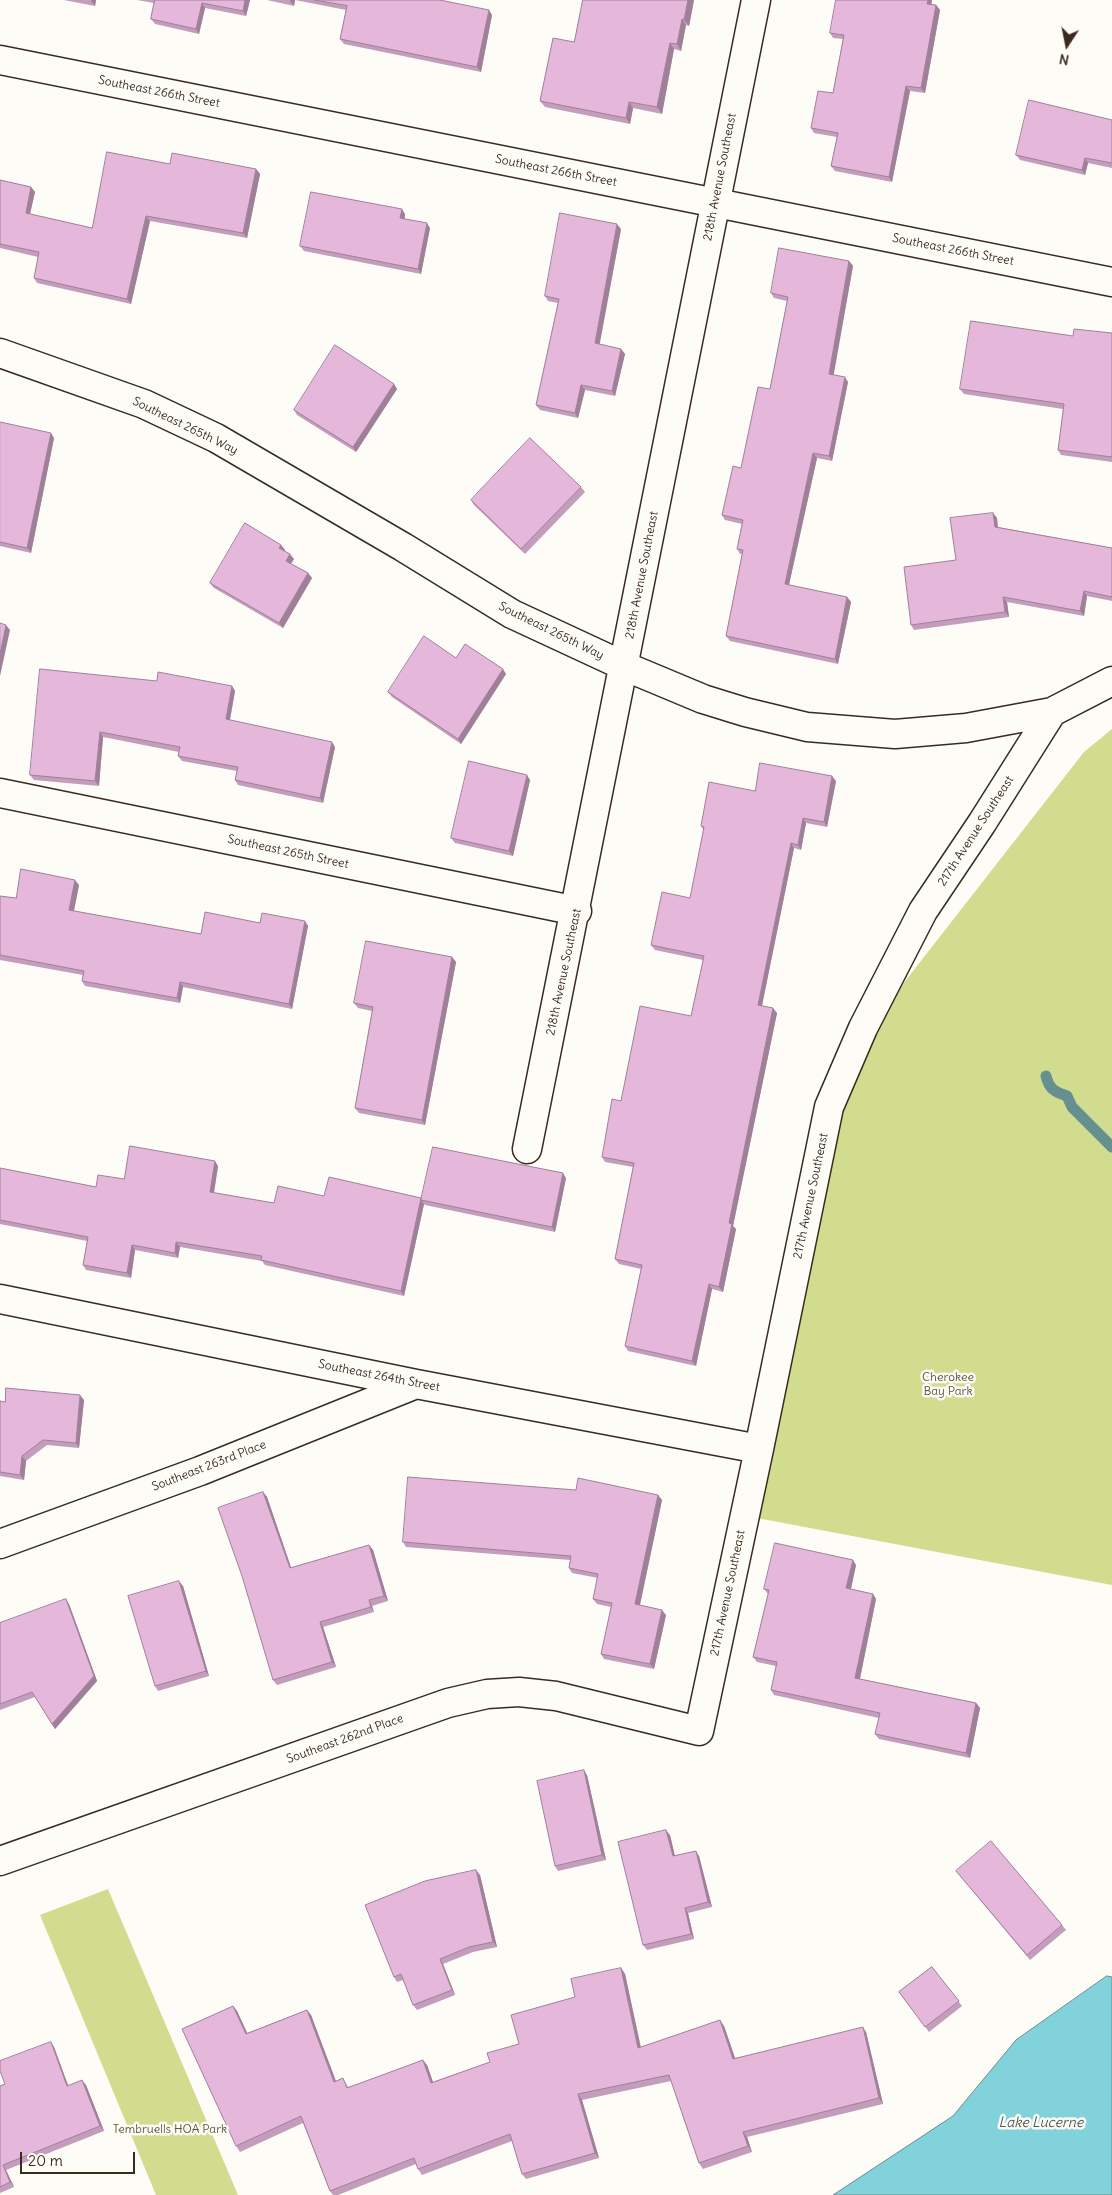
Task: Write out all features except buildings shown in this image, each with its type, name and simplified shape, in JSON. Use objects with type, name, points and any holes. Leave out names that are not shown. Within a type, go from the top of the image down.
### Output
[{"type":"street","name":"218th Avenue Southeast","points":[[527,1149],[576,911],[714,202],[756,0]]},
{"type":"street","name":"Southeast 266th Street","points":[[0,60],[1112,282]]},
{"type":"street","name":"Southeast 265th Way","points":[[0,353],[144,404],[216,438],[403,547],[512,614],[624,666],[703,699],[744,712],[808,727],[895,734],[966,728],[1052,712],[1112,681]]},
{"type":"street","name":"217th Avenue Southeast","points":[[699,1730],[829,1107],[863,1028],[923,911],[982,823],[1052,712]]},
{"type":"street","name":"Southeast 265th Street","points":[[0,792],[576,911]]},
{"type":"street","name":"Southeast 264th Street","points":[[0,1298],[416,1384],[759,1449]]},
{"type":"street","name":"Southeast 263rd Place","points":[[0,1544],[200,1471],[416,1384]]},
{"type":"street","name":"Southeast 262nd Place","points":[[0,1861],[448,1703],[487,1694],[519,1692],[556,1696],[699,1730]]},
{"type":"green space","name":"Cherokee Bay Park","points":[[1112,729],[1112,1585],[757,1518],[834,1113],[881,1012],[1084,752]]},
{"type":"green space","name":"Tembruells HOA Park","points":[[108,1889],[238,2195],[156,2195],[40,1915]]},
{"type":"water","name":"Lake Lucerne","points":[[1107,1976],[1112,1977],[1112,2195],[833,2195],[953,2116],[1016,2040]]},
{"type":"waterway","points":[[1046,1076],[1051,1087],[1067,1096],[1072,1107],[1112,1147]]}]
